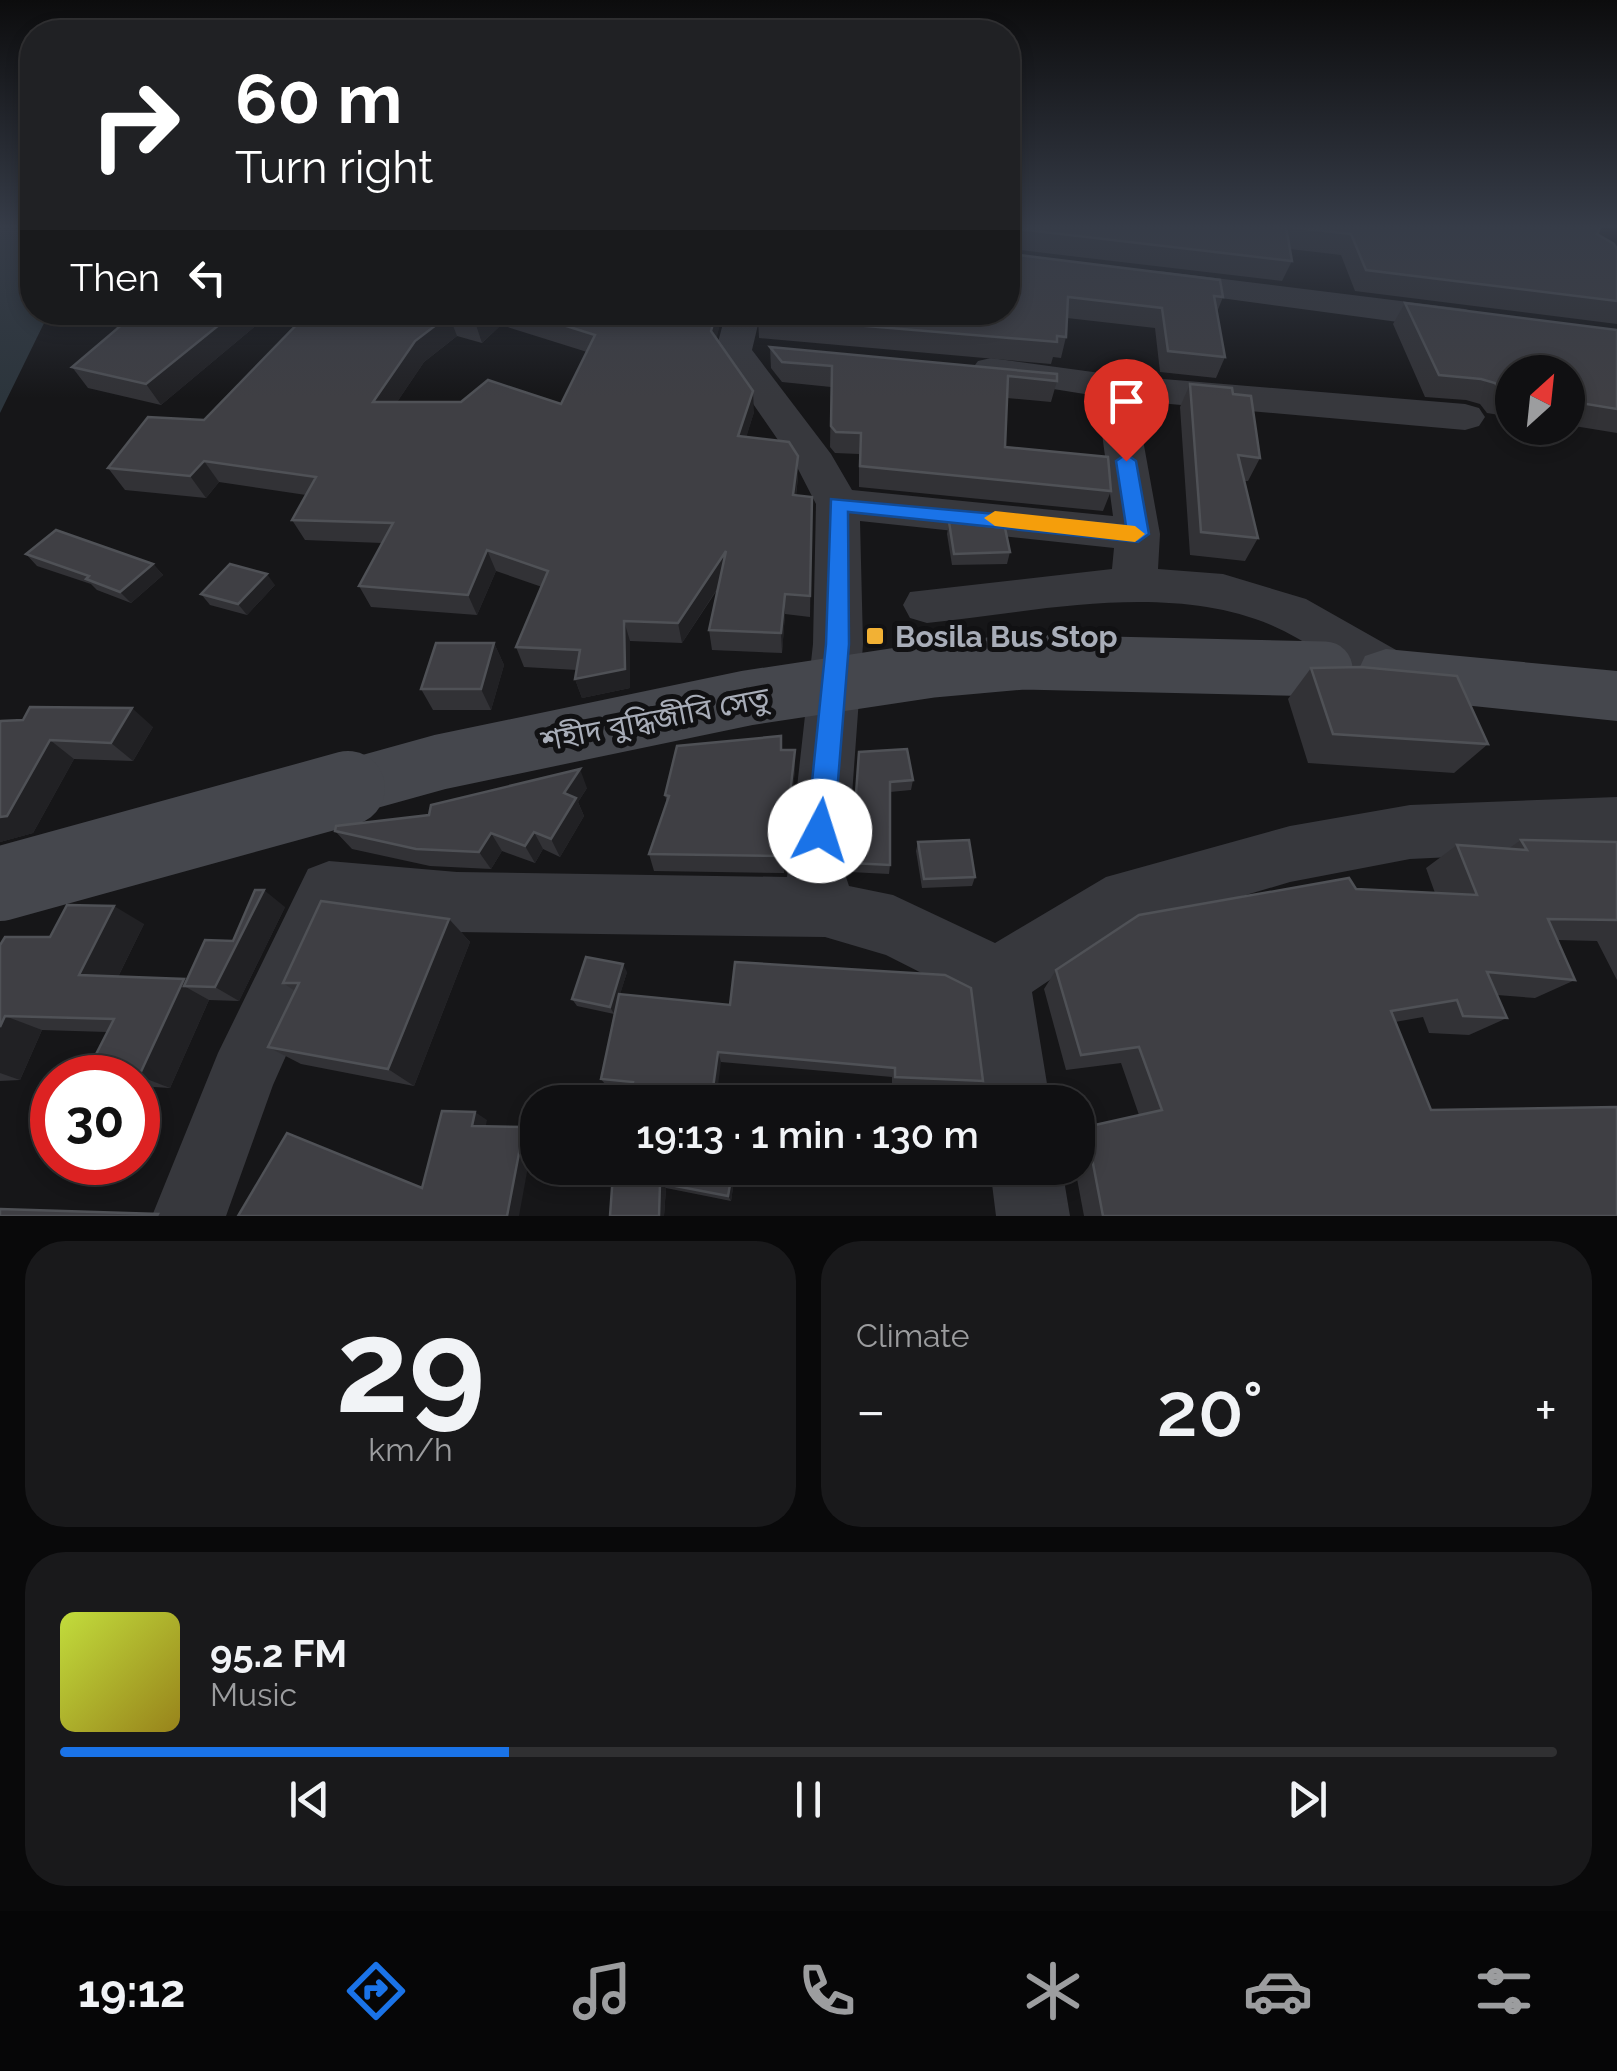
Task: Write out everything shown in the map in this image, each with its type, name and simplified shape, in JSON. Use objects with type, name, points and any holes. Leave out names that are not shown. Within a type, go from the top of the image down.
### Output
[{"type":"main road","name":"শহীদ বুদ্ধিজীবি সেতু","points":[[0,884],[440,762],[747,698],[932,670],[1023,662],[1325,669],[1617,696]]},
{"type":"street","points":[[1186,284],[1502,324]]},
{"type":"street","points":[[750,338],[838,504],[838,644],[816,877],[828,907]]},
{"type":"street","points":[[962,367],[1114,387],[1466,417]]},
{"type":"street","points":[[1114,387],[1138,534],[1134,585]]},
{"type":"street","points":[[838,504],[1138,534]]},
{"type":"street","points":[[927,605],[1134,585],[1223,592],[1289,612],[1394,674]]},
{"type":"street","points":[[998,978],[1106,907],[1290,854],[1410,832],[1617,823]]},
{"type":"street","points":[[188,1216],[242,1076],[330,890],[457,902],[828,907],[852,918],[893,926],[998,978]]},
{"type":"street","points":[[998,978],[1014,1085]]},
{"type":"street","points":[[1028,1185],[1033,1216]]},
{"type":"shaded area","points":[[0,284],[20,284],[20,325],[43,325],[0,413]]},
{"type":"building","points":[[1020,284],[1221,284],[1223,297],[1214,296],[1225,357],[1168,351],[1162,308],[1068,297],[1066,337],[1057,336],[1057,342],[854,325],[1020,325]]},
{"type":"building","points":[[1477,284],[1617,284],[1617,301]]},
{"type":"building","points":[[1405,303],[1617,330],[1617,409],[1585,404],[1585,355],[1495,355],[1495,383],[1439,375]]},
{"type":"building","points":[[122,325],[219,325],[146,384],[72,367]]},
{"type":"building","points":[[296,325],[436,325],[415,341],[373,402],[461,402],[488,380],[561,404],[595,335],[563,325],[713,325],[711,331],[753,391],[738,436],[789,442],[798,456],[793,495],[812,497],[810,596],[785,594],[781,633],[709,630],[726,551],[678,623],[624,621],[625,669],[575,679],[580,650],[516,647],[548,571],[487,550],[468,595],[359,586],[393,523],[292,520],[316,477],[204,461],[190,476],[108,468],[148,417],[204,420]]},
{"type":"building","points":[[770,347],[1057,374],[1057,381],[1008,376],[1005,447],[1108,457],[1111,491],[860,466],[861,433],[836,432],[831,426],[832,366],[782,362]]},
{"type":"building","points":[[1190,384],[1232,388],[1233,394],[1251,396],[1260,458],[1238,455],[1258,538],[1201,532]]},
{"type":"building","points":[[949,522],[1005,528],[1010,552],[954,554]]},
{"type":"building","points":[[56,530],[153,564],[120,592],[86,579],[89,576],[26,554]]},
{"type":"building","points":[[230,564],[267,574],[238,604],[201,594]]},
{"type":"building","points":[[436,643],[494,643],[481,689],[421,689]]},
{"type":"building","points":[[1361,667],[1457,676],[1488,744],[1333,734],[1311,668]]},
{"type":"building","points":[[30,707],[132,708],[111,743],[50,740],[7,816],[0,817],[0,723],[23,720]]},
{"type":"building","points":[[781,736],[781,750],[795,750],[783,856],[649,854],[669,796],[665,795],[677,746]]},
{"type":"building","points":[[907,749],[913,780],[890,782],[890,865],[851,863],[859,752]]},
{"type":"building","points":[[580,769],[564,793],[576,798],[551,839],[534,832],[525,846],[491,833],[479,852],[416,849],[335,831],[336,826],[429,815],[431,805]]},
{"type":"building","points":[[969,840],[975,877],[924,879],[918,842]]},
{"type":"building","points":[[1521,840],[1617,842],[1617,920],[1548,919],[1575,980],[1487,972],[1507,1018],[1463,1016],[1457,1000],[1391,1011],[1431,1110],[1617,1107],[1617,1216],[1103,1216],[1095,1174],[1095,1125],[1162,1110],[1139,1047],[1081,1055],[1056,970],[1139,915],[1349,878],[1356,889],[1477,895],[1457,845],[1527,850]]},
{"type":"building","points":[[255,890],[264,890],[215,987],[184,986],[205,940],[233,941]]},
{"type":"building","points":[[321,901],[449,919],[388,1069],[268,1047],[299,983],[283,983]]},
{"type":"building","points":[[67,905],[114,906],[79,975],[184,979],[149,1055],[96,1055],[114,1019],[5,1016],[0,1027],[0,945],[5,937],[50,937]]},
{"type":"building","points":[[586,957],[623,964],[610,1007],[572,999]]},
{"type":"building","points":[[735,962],[945,975],[971,988],[983,1081],[895,1077],[895,1068],[718,1052],[713,1085],[632,1085],[633,1082],[601,1079],[619,994],[730,1005]]},
{"type":"building","points":[[442,1111],[475,1112],[472,1126],[520,1127],[520,1148],[507,1216],[238,1216],[287,1133],[422,1188]]},
{"type":"building","points":[[612,1185],[660,1185],[659,1216],[610,1216]]},
{"type":"building","points":[[670,1185],[730,1185],[728,1196]]},
{"type":"building","points":[[0,1209],[158,1214],[0,1216]]},
{"type":"slow traffic","points":[[995,518],[1135,534]]},
{"type":"place","name":"Bosila Bus Stop","points":[[875,636]]},
{"type":"route","points":[[820,831],[838,644],[838,504],[1138,534],[1126,461]]}]
